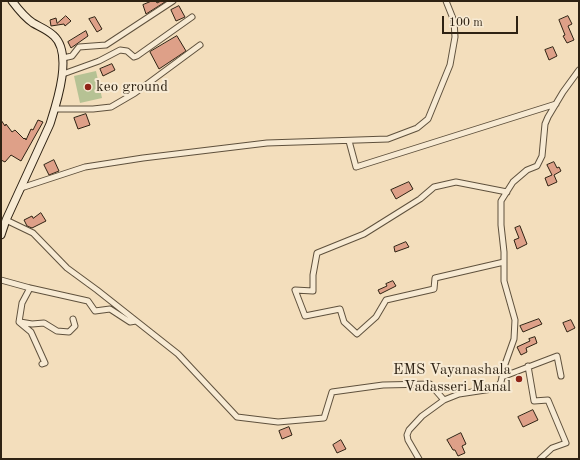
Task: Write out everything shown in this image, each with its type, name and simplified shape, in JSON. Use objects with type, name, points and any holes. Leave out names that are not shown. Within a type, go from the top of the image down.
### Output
[{"type":"main road","points":[[1,235],[6,220],[50,124],[63,74],[63,58],[59,42],[54,36],[24,16],[12,1]]},
{"type":"street","points":[[63,58],[72,56],[79,47],[106,45],[173,1]]},
{"type":"street","points":[[21,188],[85,167],[142,158],[267,143],[388,140],[417,128],[428,119],[450,65],[455,37],[454,21],[446,1]]},
{"type":"street","points":[[63,74],[99,61],[120,50],[126,51],[134,57],[137,56],[192,17]]},
{"type":"street","points":[[55,109],[93,109],[111,107],[135,93],[200,45]]},
{"type":"street","points":[[419,459],[408,440],[407,435],[409,430],[422,416],[444,400],[459,394],[492,389],[499,385],[514,339],[515,320],[504,281],[501,201],[513,182],[527,170],[537,166],[542,156],[545,124],[563,92],[579,70]]},
{"type":"street","points":[[349,141],[356,167],[556,104]]},
{"type":"street","points":[[504,262],[435,278],[434,289],[386,300],[376,317],[357,334],[344,322],[340,308],[305,316],[295,290],[313,291],[313,275],[318,253],[364,234],[420,199],[434,187],[456,182],[507,192]]},
{"type":"street","points":[[6,220],[33,233],[67,268],[178,354],[237,417],[278,422],[324,418],[332,392],[383,385],[430,384],[444,400]]},
{"type":"street","points":[[1,280],[88,301],[95,310],[110,309],[130,322],[136,321]]},
{"type":"street","points":[[19,322],[22,303],[30,288]]},
{"type":"street","points":[[19,322],[32,324],[44,323],[57,331],[69,332],[75,326],[73,319]]},
{"type":"street","points":[[19,322],[31,332],[46,363],[42,364]]},
{"type":"street","points":[[502,377],[557,356],[561,376]]},
{"type":"street","points":[[528,366],[534,401],[548,400],[566,443],[552,448],[540,459]]},
{"type":"green space","name":"keo ground","points":[[96,71],[102,98],[80,103],[74,76]]},
{"type":"building","points":[[156,1],[157,3],[161,1],[165,2],[146,14],[143,5]]},
{"type":"building","points":[[179,6],[185,17],[176,21],[171,10]]},
{"type":"building","points":[[66,16],[71,21],[65,26],[64,24],[51,26],[50,20],[56,18],[57,23]]},
{"type":"building","points":[[568,16],[572,24],[568,26],[574,40],[567,43],[563,36],[565,35],[559,20]]},
{"type":"building","points":[[95,17],[102,29],[97,32],[89,19]]},
{"type":"building","points":[[86,31],[88,36],[71,48],[68,42]]},
{"type":"building","points":[[177,36],[186,51],[159,69],[150,52]]},
{"type":"building","points":[[553,47],[557,56],[549,60],[545,50]]},
{"type":"building","points":[[112,64],[115,70],[103,76],[100,69]]},
{"type":"building","points":[[86,114],[90,125],[78,129],[74,118]]},
{"type":"building","points":[[1,120],[12,132],[15,130],[26,140],[31,129],[33,130],[38,120],[43,122],[21,161],[11,155],[5,162],[1,160]]},
{"type":"building","points":[[54,160],[59,171],[49,175],[44,165]]},
{"type":"building","points":[[554,162],[557,168],[559,167],[561,171],[554,175],[557,182],[548,186],[545,178],[552,175],[547,165]]},
{"type":"building","points":[[409,182],[413,189],[396,199],[391,190]]},
{"type":"building","points":[[41,213],[46,221],[32,228],[27,226],[24,220],[32,216],[33,218]]},
{"type":"building","points":[[520,226],[527,244],[517,249],[514,240],[519,238],[515,228]]},
{"type":"building","points":[[406,242],[409,247],[395,252],[394,247]]},
{"type":"building","points":[[393,281],[396,286],[380,294],[378,290],[387,286],[386,284]]},
{"type":"building","points":[[539,319],[542,324],[523,332],[520,326]]},
{"type":"building","points":[[571,320],[575,328],[567,332],[563,323]]},
{"type":"building","points":[[535,337],[537,343],[526,348],[527,352],[521,355],[517,347]]},
{"type":"building","points":[[533,410],[538,420],[523,427],[518,417]]},
{"type":"building","points":[[289,427],[292,435],[282,439],[279,431]]},
{"type":"building","points":[[461,433],[466,444],[462,446],[465,453],[458,456],[447,440]]},
{"type":"building","points":[[341,440],[346,449],[337,453],[333,445]]},
{"type":"place","name":"keo ground","points":[[88,87]]},
{"type":"place","name":"EMS Vayanashala Vadasseri Manal","points":[[519,379]]}]
